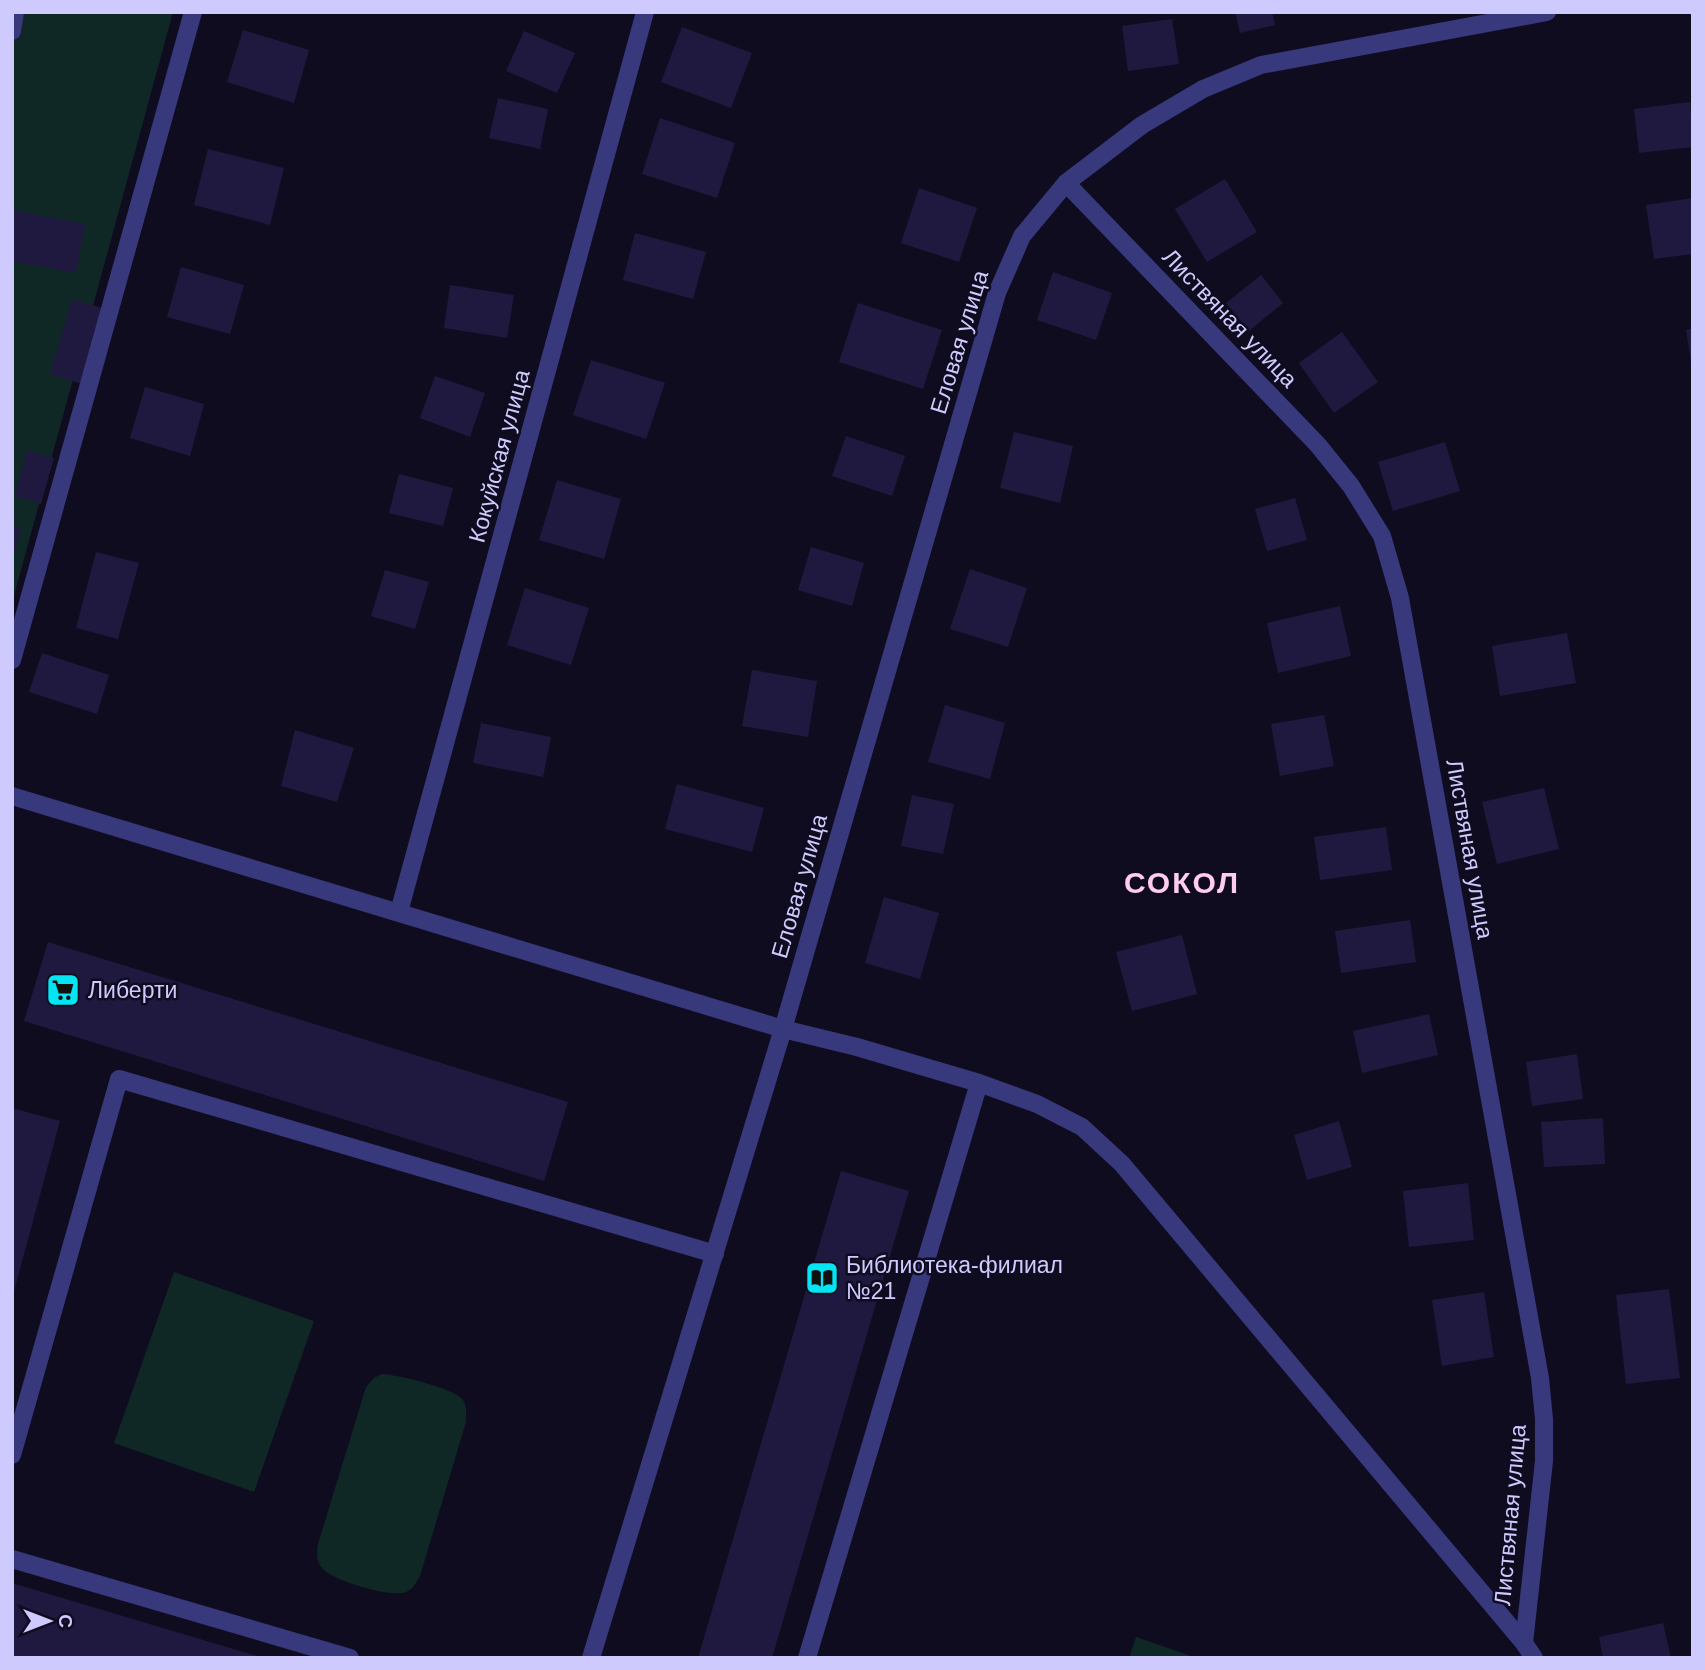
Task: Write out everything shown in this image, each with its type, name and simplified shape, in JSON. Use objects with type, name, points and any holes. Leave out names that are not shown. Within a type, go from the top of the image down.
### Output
[{"type":"street","points":[[12,32],[15,12]]},
{"type":"street","points":[[12,660],[193,12]]},
{"type":"street","name":"Кокуйская улица","points":[[399,912],[645,12]]},
{"type":"street","name":"Еловая улица","points":[[591,1658],[783,1029],[996,293],[1022,236],[1066,183],[1142,125],[1203,89],[1261,65],[1547,12]]},
{"type":"street","name":"Листвяная улица","points":[[1066,183],[1318,445],[1351,485],[1382,536],[1400,598],[1540,1378],[1544,1461],[1529,1650]]},
{"type":"street","points":[[12,796],[783,1029],[858,1047],[979,1083],[1037,1104],[1082,1127],[1122,1164],[1529,1650]]},
{"type":"street","points":[[12,1455],[119,1079],[715,1254]]},
{"type":"street","points":[[807,1658],[979,1083]]},
{"type":"street","points":[[12,1559],[351,1658]]},
{"type":"green space","points":[[12,12],[173,12],[12,603]]},
{"type":"green space","points":[[174,1272],[314,1321],[254,1492],[114,1443]]},
{"type":"green space","points":[[382,1374],[449,1391],[463,1400],[466,1411],[466,1422],[420,1576],[411,1589],[399,1593],[376,1591],[329,1574],[319,1563],[318,1557],[318,1544],[366,1387]]},
{"type":"green space","points":[[1136,1637],[1197,1658],[1129,1658]]},
{"type":"building","points":[[1235,12],[1272,12],[1275,25],[1240,33]]},
{"type":"building","points":[[1172,19],[1179,64],[1128,71],[1122,26]]},
{"type":"building","points":[[682,27],[752,53],[731,108],[661,82]]},
{"type":"building","points":[[243,30],[309,50],[294,103],[227,82]]},
{"type":"building","points":[[524,31],[575,53],[557,93],[506,71]]},
{"type":"building","points":[[498,98],[548,109],[540,149],[489,138]]},
{"type":"building","points":[[1690,102],[1693,147],[1639,153],[1634,109]]},
{"type":"building","points":[[660,118],[735,143],[717,198],[642,174]]},
{"type":"building","points":[[208,149],[284,168],[270,225],[194,205]]},
{"type":"building","points":[[1225,179],[1257,232],[1207,262],[1175,209]]},
{"type":"building","points":[[919,188],[977,208],[959,262],[901,243]]},
{"type":"building","points":[[1693,198],[1693,254],[1654,259],[1646,205]]},
{"type":"building","points":[[12,210],[85,224],[76,273],[12,261]]},
{"type":"building","points":[[635,233],[706,252],[693,299],[623,280]]},
{"type":"building","points":[[181,267],[244,285],[230,334],[167,317]]},
{"type":"building","points":[[1053,272],[1112,293],[1096,340],[1037,320]]},
{"type":"building","points":[[1261,275],[1283,303],[1249,331],[1226,303]]},
{"type":"building","points":[[450,285],[514,295],[507,338],[444,328]]},
{"type":"building","points":[[72,299],[105,309],[82,384],[50,374]]},
{"type":"building","points":[[858,303],[942,330],[923,389],[839,362]]},
{"type":"building","points":[[1693,328],[1693,362],[1691,362],[1686,330]]},
{"type":"building","points":[[1342,332],[1378,382],[1334,413],[1299,363]]},
{"type":"building","points":[[591,360],[665,383],[646,439],[573,415]]},
{"type":"building","points":[[435,376],[485,393],[470,437],[420,418]]},
{"type":"building","points":[[145,387],[204,404],[190,456],[130,438]]},
{"type":"building","points":[[1014,432],[1073,446],[1060,503],[1000,488]]},
{"type":"building","points":[[846,436],[905,456],[892,496],[832,476]]},
{"type":"building","points":[[1445,442],[1460,491],[1393,511],[1378,462]]},
{"type":"building","points":[[27,450],[54,458],[41,504],[15,496]]},
{"type":"building","points":[[399,474],[453,488],[443,526],[389,513]]},
{"type":"building","points":[[557,480],[621,499],[604,559],[539,540]]},
{"type":"building","points":[[1295,498],[1307,540],[1267,551],[1255,509]]},
{"type":"building","points":[[12,525],[21,528],[13,556],[12,556]]},
{"type":"building","points":[[811,547],[864,563],[852,606],[798,590]]},
{"type":"building","points":[[96,552],[139,563],[118,639],[76,628]]},
{"type":"building","points":[[970,569],[1027,588],[1008,647],[950,629]]},
{"type":"building","points":[[385,570],[429,582],[415,629],[371,616]]},
{"type":"building","points":[[525,588],[589,608],[571,665],[507,645]]},
{"type":"building","points":[[1340,606],[1351,656],[1278,673],[1267,623]]},
{"type":"building","points":[[1567,633],[1576,683],[1500,696],[1492,646]]},
{"type":"building","points":[[42,653],[109,675],[97,714],[29,692]]},
{"type":"building","points":[[752,670],[817,681],[808,737],[742,726]]},
{"type":"building","points":[[945,705],[1005,723],[990,779],[928,762]]},
{"type":"building","points":[[1324,715],[1334,766],[1280,776],[1271,724]]},
{"type":"building","points":[[481,723],[551,737],[543,777],[473,763]]},
{"type":"building","points":[[295,730],[354,748],[337,802],[281,786]]},
{"type":"building","points":[[677,784],[764,808],[752,852],[665,829]]},
{"type":"building","points":[[1544,788],[1559,849],[1497,864],[1482,802]]},
{"type":"building","points":[[912,795],[954,804],[943,854],[901,846]]},
{"type":"building","points":[[1386,827],[1392,870],[1320,880],[1314,837]]},
{"type":"building","points":[[884,897],[939,913],[920,979],[865,963]]},
{"type":"building","points":[[1410,920],[1416,962],[1341,973],[1335,931]]},
{"type":"building","points":[[1182,935],[1197,994],[1132,1011],[1116,952]]},
{"type":"building","points":[[48,942],[568,1102],[544,1181],[24,1021]]},
{"type":"building","points":[[1429,1014],[1438,1055],[1362,1073],[1353,1031]]},
{"type":"building","points":[[1577,1054],[1583,1099],[1532,1106],[1526,1062]]},
{"type":"building","points":[[12,1108],[60,1121],[13,1295],[12,1295]]},
{"type":"building","points":[[1603,1118],[1605,1164],[1544,1167],[1541,1122]]},
{"type":"building","points":[[1339,1121],[1352,1167],[1307,1180],[1294,1135]]},
{"type":"building","points":[[841,1171],[909,1191],[772,1658],[698,1658]]},
{"type":"building","points":[[1468,1183],[1474,1240],[1409,1247],[1403,1191]]},
{"type":"building","points":[[1669,1289],[1680,1378],[1626,1384],[1616,1295]]},
{"type":"building","points":[[1484,1292],[1494,1357],[1442,1366],[1432,1300]]},
{"type":"building","points":[[12,1583],[260,1657],[260,1658],[12,1658]]},
{"type":"building","points":[[1663,1623],[1671,1658],[1603,1658],[1599,1637]]},
{"type":"place","name":"Либерти","points":[[63,990]]},
{"type":"place","name":"Библиотека-филиал №21","points":[[822,1278]]},
{"type":"district","name":"СОКОЛ","points":[[1182,883]]}]
